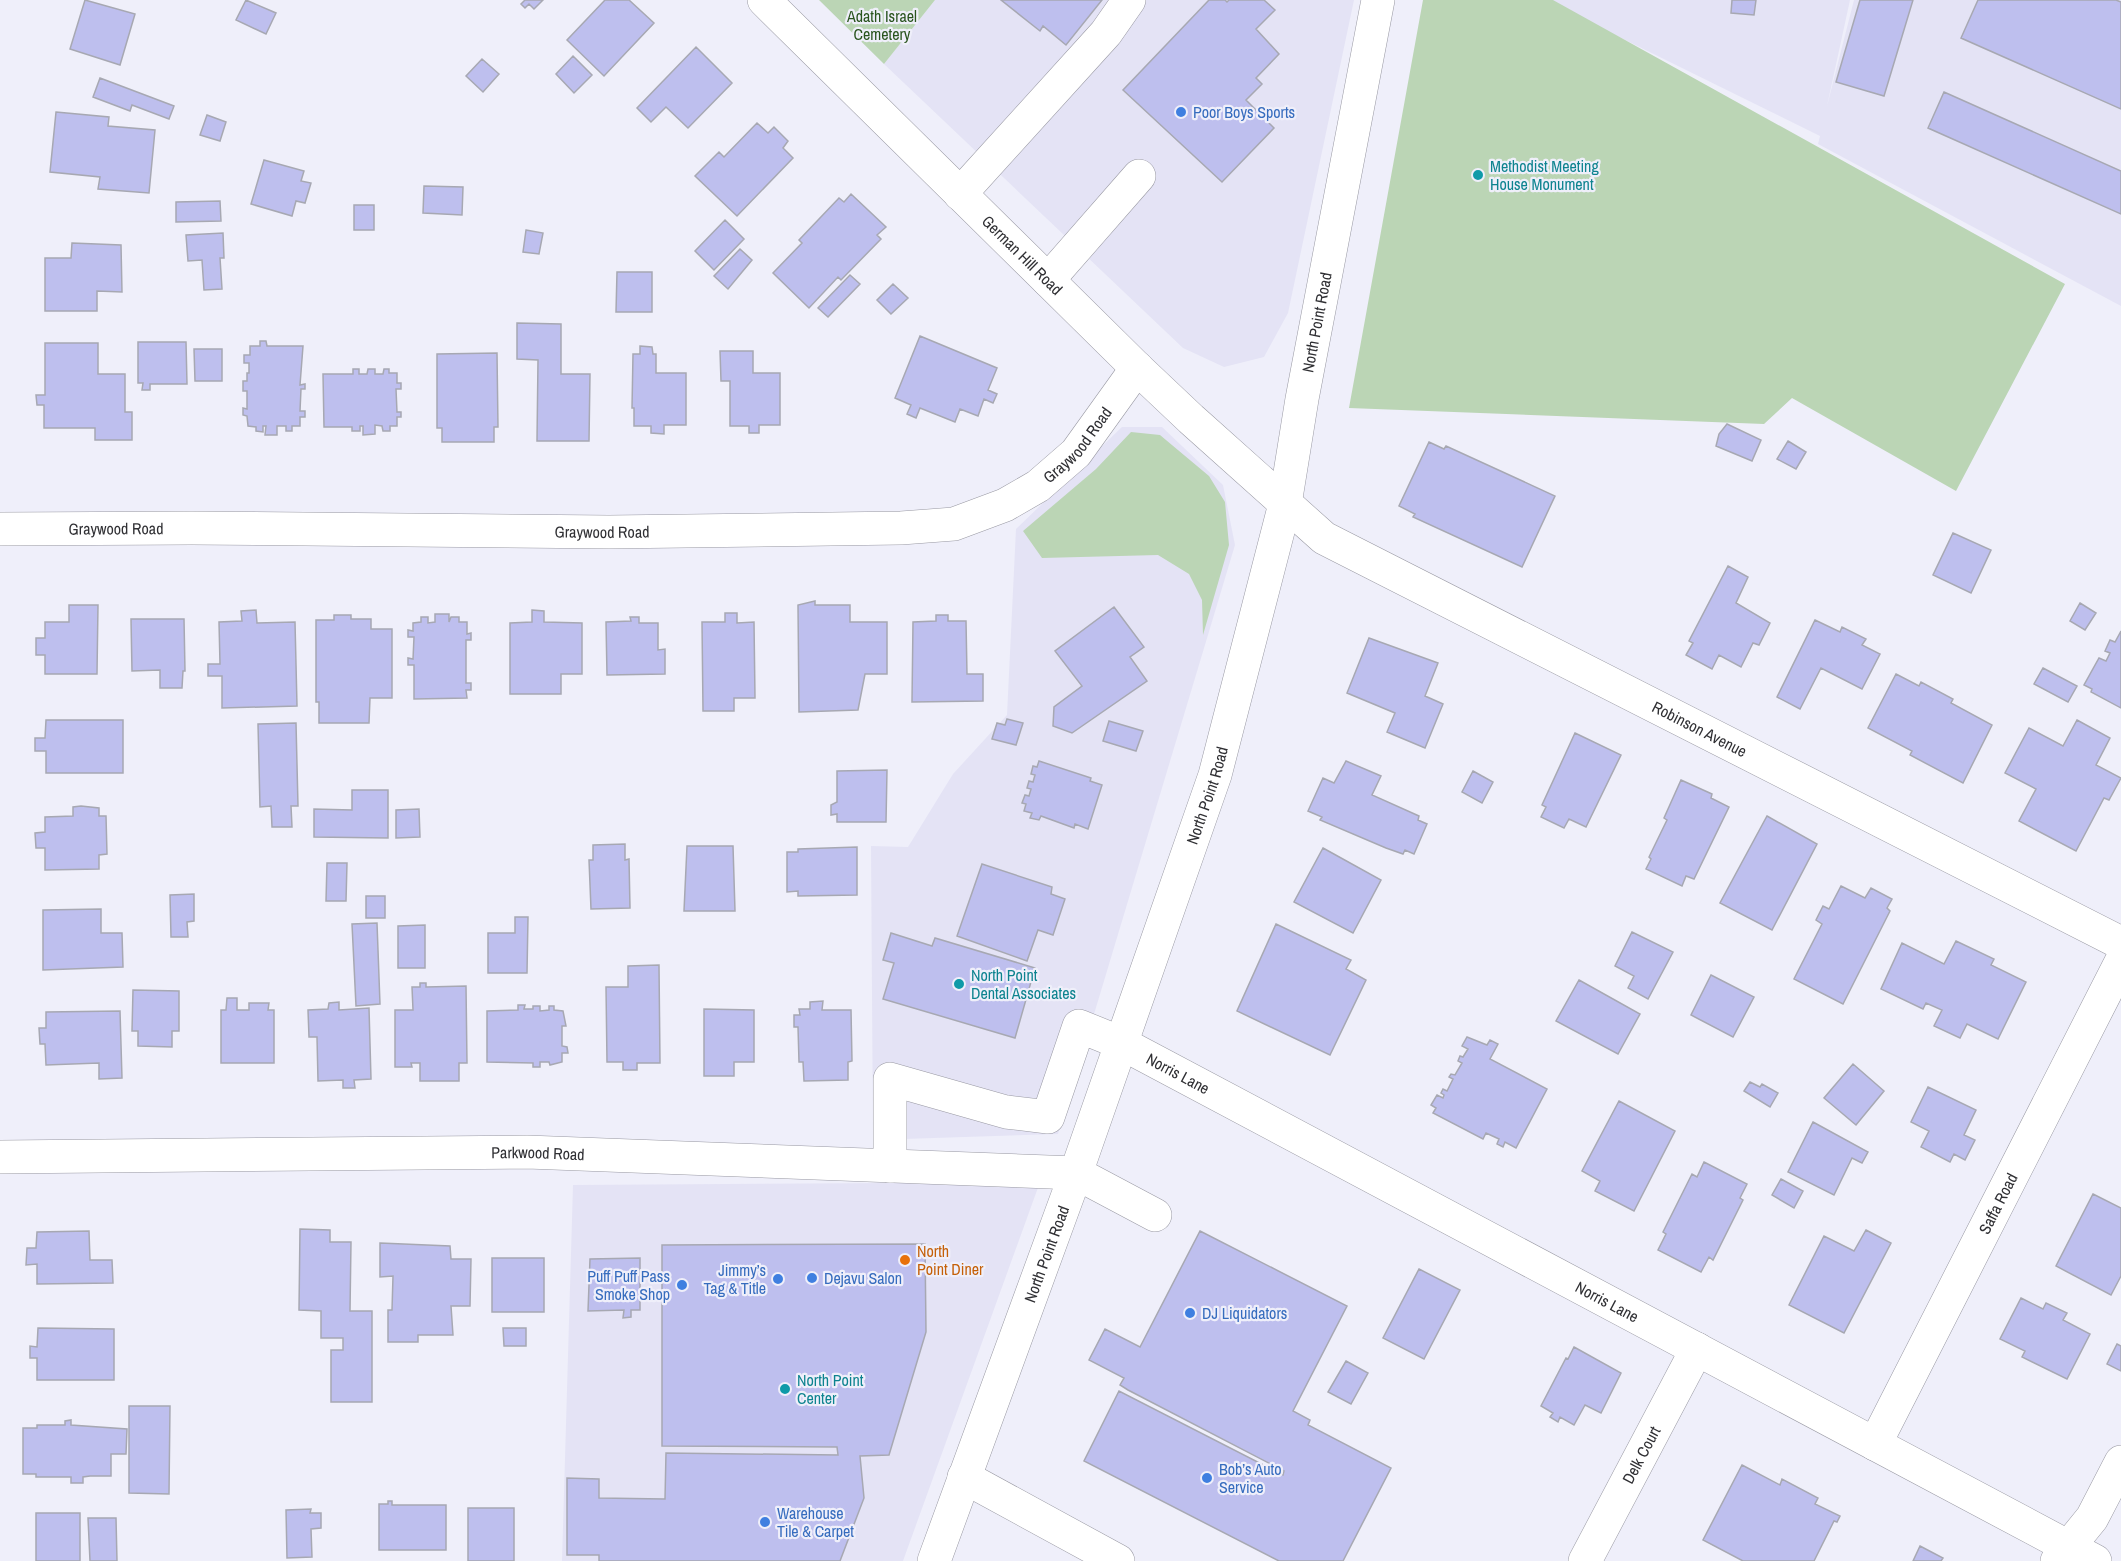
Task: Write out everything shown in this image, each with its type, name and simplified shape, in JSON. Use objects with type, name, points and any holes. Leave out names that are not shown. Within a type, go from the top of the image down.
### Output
[{"type":"street","points":[[960,194],[1106,33],[1129,0]]},
{"type":"street","name":"North Point Road","points":[[934,1561],[1076,1173],[1215,775],[1285,504],[1302,399],[1378,0]]},
{"type":"street","name":"German Hill Road","points":[[766,1],[1137,368],[1285,504]]},
{"type":"street","points":[[1048,280],[1139,176]]},
{"type":"street","name":"Graywood Road","points":[[0,529],[192,528],[609,532],[901,528],[954,524],[1005,505],[1038,486],[1076,453],[1137,368]]},
{"type":"street","name":"Robinson Avenue","points":[[1285,504],[1324,538],[2121,942]]},
{"type":"street","name":"Saffa Road","points":[[1875,1444],[2121,962]]},
{"type":"street","name":"Norris Lane","points":[[890,1166],[890,1079],[1006,1112],[1048,1117],[1079,1026],[1121,1043],[1697,1349],[1875,1444],[2073,1556]]},
{"type":"street","name":"Parkwood Road","points":[[0,1157],[527,1152],[1076,1173]]},
{"type":"street","points":[[1076,1173],[1155,1215]]},
{"type":"street","name":"Delk Court","points":[[1585,1561],[1697,1349]]},
{"type":"street","points":[[2073,1556],[2121,1462]]},
{"type":"street","points":[[964,1477],[1118,1561]]},
{"type":"shaded area","points":[[935,0],[1354,0],[1288,313],[1264,357],[1224,367],[1183,348],[884,64]]},
{"type":"shaded area","points":[[1544,0],[1850,0],[1827,106],[1854,0],[2121,0],[2121,306],[1818,144],[1820,136]]},
{"type":"shaded area","points":[[1122,427],[1162,427],[1223,485],[1235,545],[1058,1134],[873,1140],[871,846],[908,847],[953,774],[1007,715],[1016,529]]},
{"type":"shaded area","points":[[1040,1182],[903,1561],[562,1561],[573,1185]]},
{"type":"green space","name":"Adath Israel Cemetery","points":[[819,0],[935,0],[884,64]]},
{"type":"green space","points":[[1423,0],[1553,0],[2065,284],[1956,491],[1792,398],[1764,424],[1349,408]]},
{"type":"green space","points":[[1131,432],[1160,435],[1209,476],[1225,502],[1229,545],[1203,635],[1202,600],[1189,574],[1158,555],[1042,558],[1023,531],[1096,469]]},
{"type":"building","points":[[85,0],[135,14],[120,65],[70,49]]},
{"type":"building","points":[[246,0],[276,13],[266,34],[236,20]]},
{"type":"building","points":[[525,0],[543,0],[534,9],[529,4],[525,8],[521,4]]},
{"type":"building","points":[[605,0],[629,0],[654,23],[604,76],[567,40]]},
{"type":"building","points":[[1001,0],[1102,0],[1066,45],[1043,26],[1040,31]]},
{"type":"building","points":[[1209,0],[1227,2],[1229,0],[1264,0],[1275,10],[1256,29],[1279,54],[1256,78],[1262,84],[1246,100],[1274,128],[1222,182],[1123,90]]},
{"type":"building","points":[[1732,0],[1756,0],[1754,15],[1731,13]]},
{"type":"building","points":[[1860,0],[1913,0],[1884,96],[1836,82]]},
{"type":"building","points":[[1978,0],[2116,0],[2121,2],[2121,109],[1961,38]]},
{"type":"building","points":[[696,47],[732,83],[688,128],[666,107],[651,122],[637,108]]},
{"type":"building","points":[[573,56],[592,75],[574,93],[556,74]]},
{"type":"building","points":[[482,59],[499,74],[483,92],[466,76]]},
{"type":"building","points":[[100,78],[174,106],[169,119],[132,105],[130,111],[93,97]]},
{"type":"building","points":[[1944,92],[2121,171],[2121,214],[1928,128]]},
{"type":"building","points":[[56,112],[109,117],[108,126],[155,130],[149,193],[98,189],[100,177],[50,172]]},
{"type":"building","points":[[207,115],[226,122],[220,141],[200,135]]},
{"type":"building","points":[[757,123],[768,133],[774,127],[788,141],[783,148],[793,158],[737,216],[695,176],[719,152],[724,157]]},
{"type":"building","points":[[264,160],[304,171],[301,181],[311,183],[305,203],[296,201],[292,216],[251,204]]},
{"type":"building","points":[[424,186],[463,187],[462,215],[423,213]]},
{"type":"building","points":[[851,194],[886,227],[877,235],[881,239],[841,280],[838,277],[809,308],[773,273],[802,243],[799,240],[839,198],[844,202]]},
{"type":"building","points":[[220,201],[221,221],[176,222],[176,202]]},
{"type":"building","points":[[354,205],[374,205],[374,230],[354,230]]},
{"type":"building","points":[[725,220],[744,239],[714,270],[695,251]]},
{"type":"building","points":[[526,230],[543,233],[539,254],[523,252]]},
{"type":"building","points":[[223,233],[224,258],[220,258],[222,289],[204,290],[202,260],[188,261],[186,235]]},
{"type":"building","points":[[72,243],[121,245],[122,292],[97,291],[97,311],[45,311],[45,258],[71,258]]},
{"type":"building","points":[[740,249],[752,260],[728,289],[714,276]]},
{"type":"building","points":[[617,272],[652,272],[652,312],[616,312]]},
{"type":"building","points":[[850,275],[860,284],[828,317],[818,308]]},
{"type":"building","points":[[893,284],[908,298],[891,314],[877,300]]},
{"type":"building","points":[[517,323],[561,324],[561,374],[590,374],[589,441],[537,441],[538,360],[517,359]]},
{"type":"building","points":[[920,336],[997,368],[988,390],[997,394],[993,403],[984,399],[978,416],[960,409],[955,422],[920,408],[916,418],[907,414],[911,405],[895,398]]},
{"type":"building","points":[[260,341],[266,341],[267,346],[303,346],[300,385],[305,384],[305,389],[301,389],[300,411],[305,411],[305,417],[300,417],[300,426],[292,426],[292,431],[286,431],[286,426],[277,426],[277,435],[265,435],[266,426],[263,426],[263,432],[256,431],[256,427],[248,426],[247,416],[243,415],[243,408],[247,409],[247,391],[243,391],[243,381],[247,381],[247,373],[249,373],[249,363],[244,363],[244,355],[250,355],[250,346],[260,346]]},
{"type":"building","points":[[138,342],[186,342],[187,384],[150,384],[150,390],[142,390],[143,383],[138,383]]},
{"type":"building","points":[[45,343],[98,343],[98,374],[125,374],[125,412],[132,412],[132,440],[95,440],[95,428],[44,428],[44,405],[37,405],[36,395],[45,395]]},
{"type":"building","points":[[640,346],[652,347],[653,354],[656,354],[656,373],[686,373],[686,425],[664,425],[664,434],[651,433],[651,426],[634,426],[633,354],[640,354]]},
{"type":"building","points":[[194,349],[222,349],[222,381],[195,381]]},
{"type":"building","points":[[720,351],[753,351],[753,373],[780,373],[780,425],[759,425],[759,433],[749,433],[749,426],[730,426],[730,381],[721,381]]},
{"type":"building","points":[[497,353],[498,427],[494,427],[494,442],[442,442],[442,428],[437,428],[437,354]]},
{"type":"building","points":[[353,369],[359,369],[359,374],[367,374],[368,369],[375,369],[375,374],[383,374],[384,369],[389,369],[389,373],[397,373],[397,383],[401,383],[401,389],[396,389],[397,412],[401,412],[401,417],[397,417],[397,426],[390,426],[390,431],[383,431],[382,426],[375,425],[375,434],[363,435],[363,426],[360,426],[360,431],[352,431],[352,427],[324,427],[323,374],[353,374]]},
{"type":"building","points":[[1727,424],[1761,440],[1752,461],[1716,446],[1719,434]]},
{"type":"building","points":[[1788,441],[1806,452],[1796,469],[1777,459]]},
{"type":"building","points":[[1429,442],[1444,449],[1446,446],[1555,496],[1522,567],[1413,517],[1415,514],[1399,506]]},
{"type":"building","points":[[1953,533],[1991,550],[1971,593],[1933,575]]},
{"type":"building","points":[[1728,566],[1748,577],[1736,603],[1770,623],[1759,645],[1753,643],[1741,667],[1719,655],[1712,669],[1686,655],[1693,643],[1689,641]]},
{"type":"building","points":[[815,601],[815,605],[850,605],[850,622],[887,622],[887,674],[865,674],[858,710],[799,712],[798,605]]},
{"type":"building","points":[[2080,603],[2096,613],[2085,630],[2070,621]]},
{"type":"building","points":[[69,605],[98,605],[97,674],[45,674],[45,655],[36,655],[36,638],[45,638],[45,622],[69,622]]},
{"type":"building","points":[[1114,607],[1144,647],[1130,657],[1147,681],[1072,733],[1053,726],[1054,707],[1082,686],[1055,651]]},
{"type":"building","points":[[256,610],[257,623],[295,622],[297,706],[222,708],[222,676],[208,676],[208,664],[220,664],[219,622],[242,621],[241,611]]},
{"type":"building","points":[[532,610],[544,611],[544,622],[582,623],[582,674],[561,674],[561,694],[510,694],[510,623],[532,622]]},
{"type":"building","points":[[725,613],[737,613],[737,623],[754,622],[755,698],[734,698],[734,711],[703,711],[702,622],[725,622]]},
{"type":"building","points":[[435,614],[449,614],[449,622],[451,617],[459,617],[459,622],[467,622],[467,634],[471,633],[471,640],[466,640],[466,683],[471,683],[471,690],[466,690],[467,698],[414,699],[414,665],[408,665],[408,658],[413,659],[414,637],[408,637],[408,630],[413,631],[413,623],[421,622],[421,617],[428,617],[428,623],[435,622]]},
{"type":"building","points":[[334,615],[351,615],[351,619],[371,619],[371,629],[392,629],[392,698],[370,698],[369,723],[319,723],[319,702],[316,702],[316,620],[334,620]]},
{"type":"building","points":[[936,615],[948,615],[948,621],[966,621],[967,674],[983,674],[983,701],[912,702],[913,622],[936,621]]},
{"type":"building","points":[[630,617],[639,617],[639,623],[658,623],[658,650],[665,649],[665,674],[607,675],[606,622],[631,621]]},
{"type":"building","points":[[131,619],[184,619],[185,671],[183,671],[182,688],[160,688],[160,670],[132,671]]},
{"type":"building","points":[[1815,620],[1840,632],[1842,627],[1866,639],[1862,645],[1880,654],[1862,689],[1821,668],[1800,709],[1777,697]]},
{"type":"building","points":[[2121,631],[2121,708],[2091,692],[2092,689],[2084,685],[2099,658],[2106,661],[2110,653],[2105,651],[2110,640],[2115,642]]},
{"type":"building","points":[[1369,638],[1438,663],[1425,696],[1443,704],[1425,748],[1387,732],[1395,713],[1347,693]]},
{"type":"building","points":[[2043,668],[2077,686],[2068,702],[2034,684]]},
{"type":"building","points":[[1896,674],[1919,686],[1921,682],[1953,699],[1951,703],[1992,725],[1963,783],[1910,755],[1912,751],[1868,728]]},
{"type":"building","points":[[1007,719],[1023,723],[1016,745],[992,739],[997,723],[1005,725]]},
{"type":"building","points":[[46,720],[123,720],[123,773],[46,773],[46,751],[35,751],[35,738],[45,738]]},
{"type":"building","points":[[2077,720],[2110,738],[2096,765],[2121,778],[2109,800],[2104,798],[2076,851],[2019,821],[2036,789],[2005,773],[2029,728],[2063,746]]},
{"type":"building","points":[[1109,721],[1143,731],[1136,751],[1103,741]]},
{"type":"building","points":[[296,723],[298,806],[291,806],[292,827],[272,827],[271,806],[260,807],[258,724]]},
{"type":"building","points":[[1575,733],[1621,755],[1586,827],[1569,819],[1564,828],[1541,817],[1546,807],[1542,805]]},
{"type":"building","points":[[1039,761],[1091,778],[1090,781],[1102,785],[1088,829],[1075,824],[1074,828],[1041,816],[1039,820],[1030,818],[1032,813],[1024,811],[1026,804],[1022,803],[1025,795],[1029,796],[1031,789],[1027,788],[1029,781],[1033,782],[1035,775],[1031,774],[1033,766],[1037,767]]},
{"type":"building","points":[[1346,761],[1381,776],[1372,795],[1419,816],[1418,820],[1427,824],[1414,854],[1405,850],[1403,854],[1386,848],[1320,820],[1322,817],[1308,811],[1323,778],[1334,783]]},
{"type":"building","points":[[887,770],[886,822],[837,822],[837,814],[831,815],[831,805],[837,802],[837,771]]},
{"type":"building","points":[[1473,771],[1493,782],[1482,803],[1462,792]]},
{"type":"building","points":[[1681,780],[1712,794],[1711,798],[1729,807],[1694,879],[1686,876],[1682,886],[1646,869],[1651,859],[1649,857],[1667,820],[1664,818]]},
{"type":"building","points":[[352,790],[388,790],[388,838],[314,837],[314,809],[352,810]]},
{"type":"building","points":[[73,807],[99,808],[99,816],[106,816],[107,854],[99,855],[99,869],[45,870],[45,848],[36,848],[35,833],[45,832],[45,817],[73,816]]},
{"type":"building","points":[[419,809],[420,837],[396,838],[396,810]]},
{"type":"building","points":[[1767,816],[1817,844],[1772,930],[1720,903]]},
{"type":"building","points":[[625,844],[625,860],[629,859],[630,908],[591,909],[589,860],[593,860],[593,845]]},
{"type":"building","points":[[687,846],[733,846],[735,911],[684,911]]},
{"type":"building","points":[[857,847],[857,895],[798,896],[798,891],[787,892],[787,852],[798,852],[798,849]]},
{"type":"building","points":[[1323,848],[1381,880],[1353,933],[1294,902]]},
{"type":"building","points":[[327,863],[347,863],[346,901],[326,901]]},
{"type":"building","points":[[982,864],[1052,887],[1051,894],[1065,899],[1053,935],[1038,930],[1027,961],[957,936]]},
{"type":"building","points":[[1841,886],[1865,898],[1871,888],[1892,899],[1887,908],[1890,911],[1843,1004],[1794,979],[1822,924],[1816,920],[1823,906],[1829,909]]},
{"type":"building","points":[[194,894],[194,921],[187,922],[188,937],[171,937],[170,895]]},
{"type":"building","points":[[366,896],[385,896],[385,918],[366,918]]},
{"type":"building","points":[[101,909],[101,933],[122,933],[123,967],[43,970],[43,910]]},
{"type":"building","points":[[515,917],[528,917],[527,973],[488,973],[488,933],[515,933]]},
{"type":"building","points":[[377,923],[380,1004],[356,1006],[352,924]]},
{"type":"building","points":[[1276,924],[1351,960],[1346,969],[1366,980],[1330,1055],[1237,1011]]},
{"type":"building","points":[[425,925],[425,968],[398,968],[398,926]]},
{"type":"building","points":[[1632,932],[1673,952],[1648,999],[1628,988],[1634,976],[1615,966]]},
{"type":"building","name":"North Point Dental Associates","points":[[891,933],[932,946],[935,938],[1035,968],[1015,1038],[883,999],[894,963],[883,960]]},
{"type":"building","points":[[1956,941],[1994,959],[1991,965],[2026,982],[1998,1039],[1967,1024],[1960,1038],[1934,1026],[1942,1010],[1926,1003],[1923,1009],[1881,989],[1902,943],[1944,964]]},
{"type":"building","points":[[659,965],[660,1063],[637,1063],[637,1070],[623,1070],[623,1062],[607,1062],[606,987],[628,987],[628,966]]},
{"type":"building","points":[[1711,975],[1754,997],[1733,1037],[1691,1015]]},
{"type":"building","points":[[1579,980],[1640,1014],[1618,1054],[1556,1021]]},
{"type":"building","points":[[420,983],[426,983],[426,987],[466,986],[467,1063],[459,1063],[459,1081],[420,1081],[420,1063],[411,1063],[412,1067],[395,1067],[395,1010],[413,1010],[412,987],[420,987]]},
{"type":"building","points":[[133,990],[179,991],[179,1031],[172,1031],[172,1047],[138,1046],[138,1031],[132,1031]]},
{"type":"building","points":[[227,998],[237,998],[237,1010],[249,1010],[249,1003],[269,1003],[268,1010],[274,1010],[274,1063],[221,1063],[221,1010],[226,1010]]},
{"type":"building","points":[[823,1001],[822,1010],[851,1010],[852,1061],[848,1062],[848,1080],[804,1081],[803,1062],[799,1062],[798,1027],[794,1027],[794,1015],[800,1015],[799,1009],[810,1009],[810,1002]]},
{"type":"building","points":[[339,1002],[339,1010],[369,1008],[371,1079],[354,1080],[355,1088],[343,1088],[343,1080],[318,1081],[317,1037],[309,1037],[308,1010],[328,1009],[329,1003]]},
{"type":"building","points":[[518,1005],[525,1005],[524,1009],[540,1006],[540,1011],[549,1010],[549,1006],[554,1006],[554,1010],[563,1011],[566,1026],[562,1026],[562,1046],[567,1047],[568,1053],[562,1053],[562,1062],[550,1065],[549,1062],[540,1062],[540,1067],[533,1067],[533,1063],[487,1062],[487,1011],[518,1010]]},
{"type":"building","points":[[704,1009],[754,1010],[754,1062],[734,1062],[734,1076],[704,1076]]},
{"type":"building","points":[[120,1011],[122,1078],[99,1079],[99,1063],[46,1065],[45,1044],[40,1044],[39,1028],[46,1028],[46,1012]]},
{"type":"building","points":[[1467,1037],[1487,1045],[1490,1040],[1498,1044],[1490,1059],[1547,1089],[1516,1148],[1505,1142],[1503,1147],[1497,1144],[1499,1139],[1486,1133],[1483,1139],[1433,1113],[1436,1108],[1431,1105],[1437,1095],[1443,1098],[1444,1095],[1441,1093],[1443,1089],[1447,1091],[1453,1079],[1449,1077],[1451,1074],[1455,1075],[1462,1063],[1458,1061],[1468,1049],[1462,1046]]},
{"type":"building","points":[[1853,1064],[1884,1091],[1856,1125],[1824,1098]]},
{"type":"building","points":[[1750,1082],[1760,1087],[1762,1084],[1778,1093],[1770,1107],[1744,1091]]},
{"type":"building","points":[[1928,1087],[1976,1110],[1964,1135],[1975,1140],[1965,1160],[1954,1154],[1950,1162],[1921,1147],[1929,1131],[1911,1122]]},
{"type":"building","points":[[1619,1101],[1675,1131],[1634,1211],[1595,1191],[1600,1181],[1582,1171]]},
{"type":"building","points":[[1813,1122],[1868,1152],[1862,1163],[1852,1158],[1834,1195],[1788,1172]]},
{"type":"building","points":[[1704,1162],[1747,1184],[1740,1198],[1743,1200],[1713,1260],[1709,1257],[1701,1272],[1658,1250],[1666,1234],[1663,1232],[1692,1174],[1697,1177]]},
{"type":"building","points":[[1781,1179],[1803,1191],[1794,1208],[1772,1195]]},
{"type":"building","points":[[2093,1194],[2121,1208],[2121,1276],[2111,1295],[2056,1266]]},
{"type":"building","points":[[300,1229],[330,1230],[330,1242],[351,1242],[350,1311],[372,1311],[372,1402],[331,1402],[331,1350],[343,1350],[343,1338],[321,1338],[321,1311],[299,1310]]},
{"type":"building","points":[[1866,1230],[1891,1243],[1844,1333],[1789,1305],[1824,1236],[1854,1251]]},
{"type":"building","points":[[89,1231],[90,1260],[112,1260],[113,1283],[37,1284],[37,1264],[26,1265],[27,1248],[36,1248],[37,1232]]},
{"type":"building","points":[[1200,1231],[1347,1306],[1293,1411],[1310,1420],[1308,1425],[1391,1468],[1343,1561],[1279,1561],[1084,1461],[1119,1391],[1283,1475],[1284,1471],[1128,1390],[1120,1385],[1124,1378],[1089,1360],[1105,1329],[1140,1347]]},
{"type":"building","points":[[380,1243],[450,1246],[451,1259],[471,1259],[470,1306],[451,1306],[453,1335],[418,1335],[418,1342],[388,1342],[388,1310],[392,1310],[393,1276],[380,1277]]},
{"type":"building","name":"North Point Center","points":[[925,1244],[926,1332],[889,1455],[860,1456],[864,1498],[840,1561],[599,1561],[599,1555],[567,1555],[567,1478],[599,1479],[599,1498],[665,1499],[666,1453],[838,1455],[837,1447],[662,1446],[662,1245]]},
{"type":"building","points":[[492,1258],[544,1258],[544,1312],[492,1312]]},
{"type":"building","points":[[640,1258],[640,1310],[631,1310],[631,1317],[623,1318],[624,1310],[588,1311],[590,1259]]},
{"type":"building","points":[[1419,1269],[1460,1290],[1424,1359],[1383,1338]]},
{"type":"building","points":[[2021,1298],[2043,1309],[2046,1303],[2067,1313],[2063,1320],[2090,1334],[2067,1379],[2022,1357],[2025,1351],[2000,1339]]},
{"type":"building","points":[[38,1328],[114,1329],[114,1380],[37,1380],[37,1358],[30,1358],[30,1346],[37,1347]]},
{"type":"building","points":[[503,1328],[526,1328],[526,1346],[504,1346]]},
{"type":"building","points":[[2117,1344],[2121,1346],[2121,1371],[2107,1364]]},
{"type":"building","points":[[1574,1347],[1621,1373],[1601,1413],[1585,1405],[1574,1425],[1560,1417],[1558,1422],[1550,1417],[1553,1413],[1541,1406]]},
{"type":"building","points":[[1346,1361],[1368,1373],[1351,1404],[1328,1392]]},
{"type":"building","points":[[129,1406],[170,1406],[169,1494],[129,1493]]},
{"type":"building","points":[[71,1420],[71,1425],[127,1429],[126,1454],[111,1454],[111,1476],[83,1477],[83,1483],[71,1483],[71,1477],[36,1477],[36,1474],[23,1474],[23,1428],[37,1428],[37,1425],[65,1425],[65,1421]]},
{"type":"building","points":[[1742,1465],[1780,1485],[1782,1479],[1818,1498],[1815,1504],[1840,1516],[1837,1522],[1834,1521],[1814,1561],[1743,1561],[1703,1540]]},
{"type":"building","points":[[388,1501],[392,1501],[392,1505],[446,1505],[446,1550],[379,1550],[379,1504],[388,1504]]},
{"type":"building","points":[[468,1508],[514,1508],[514,1561],[468,1561]]},
{"type":"building","points":[[311,1509],[310,1513],[321,1513],[321,1528],[311,1529],[312,1557],[287,1558],[286,1510]]},
{"type":"building","points":[[36,1513],[80,1513],[80,1561],[36,1561]]},
{"type":"building","points":[[88,1518],[116,1518],[117,1561],[90,1561]]},
{"type":"building","points":[[1920,1546],[1943,1558],[1941,1561],[1913,1561]]},
{"type":"place","name":"Poor Boys Sports","points":[[1181,112]]},
{"type":"place","name":"Methodist Meeting House Monument","points":[[1478,175]]},
{"type":"place","name":"North Point Dental Associates","points":[[959,984]]},
{"type":"place","name":"North Point Diner","points":[[905,1260]]},
{"type":"place","name":"Dejavu Salon","points":[[812,1278]]},
{"type":"place","name":"Jimmy’s Tag & Title","points":[[778,1279]]},
{"type":"place","name":"Puff Puff Pass Smoke Shop","points":[[682,1285]]},
{"type":"place","name":"DJ Liquidators","points":[[1190,1313]]},
{"type":"place","name":"North Point Center","points":[[785,1389]]},
{"type":"place","name":"Bob’s Auto Service","points":[[1207,1478]]},
{"type":"place","name":"Warehouse Tile & Carpet","points":[[765,1522]]}]
